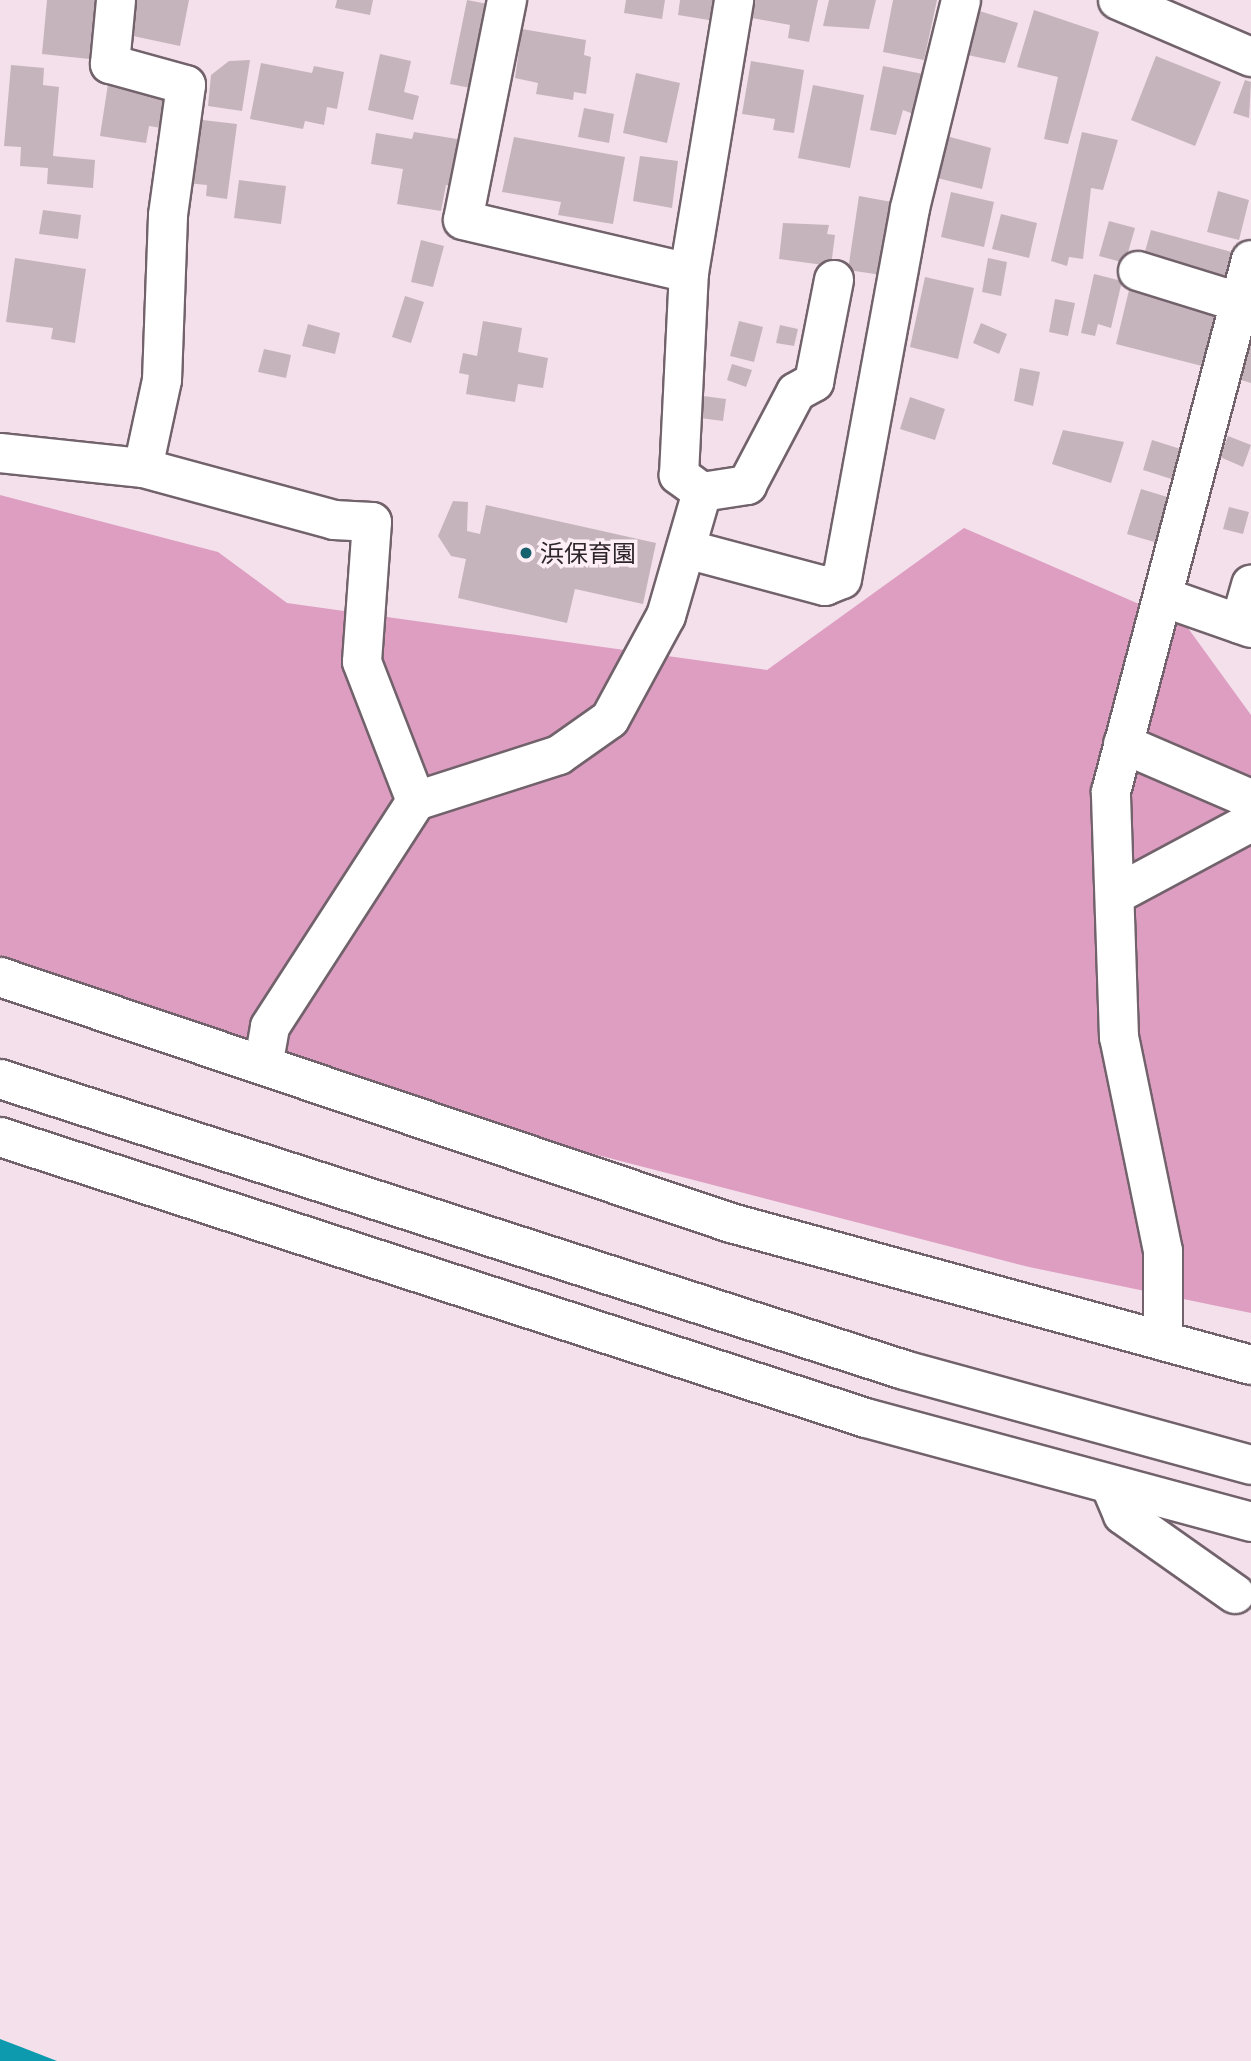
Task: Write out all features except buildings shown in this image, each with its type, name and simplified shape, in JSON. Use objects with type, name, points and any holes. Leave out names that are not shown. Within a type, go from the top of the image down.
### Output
[{"type":"street","points":[[116,0],[110,64],[186,85],[168,215],[162,380],[143,468]]},
{"type":"street","points":[[507,0],[463,220],[689,273]]},
{"type":"street","points":[[734,0],[689,273],[679,475],[702,492],[747,485],[796,392],[814,382],[834,280]]},
{"type":"street","points":[[685,550],[825,586],[842,579],[912,195],[961,0]]},
{"type":"street","points":[[1118,0],[1251,57]]},
{"type":"street","points":[[1163,1341],[1163,1251],[1119,1037],[1111,792],[1245,303],[1251,260]]},
{"type":"street","points":[[1139,271],[1245,303]]},
{"type":"street","points":[[0,453],[143,468],[334,520],[372,522],[362,662],[416,801]]},
{"type":"street","points":[[264,1061],[270,1027],[416,801],[559,755],[610,719],[666,616],[702,492]]},
{"type":"street","points":[[1163,597],[1245,626],[1251,586]]},
{"type":"street","points":[[1123,744],[1251,799]]},
{"type":"street","points":[[1115,895],[1251,822]]},
{"type":"street","points":[[0,977],[264,1061],[731,1223],[1251,1365]]},
{"type":"street","points":[[0,1079],[904,1370],[1251,1465]]},
{"type":"street","points":[[0,1137],[853,1414],[1112,1489],[1251,1522]]},
{"type":"street","points":[[1112,1489],[1123,1515],[1235,1594]]},
{"type":"shaded area","points":[[0,495],[218,552],[287,603],[767,670],[964,528],[1185,624],[1251,715],[1251,1313],[1029,1267],[0,1000]]},
{"type":"water","points":[[0,2039],[21,2047],[57,2061],[0,2061]]},
{"type":"place","name":"浜保育園","points":[[526,553]]}]
